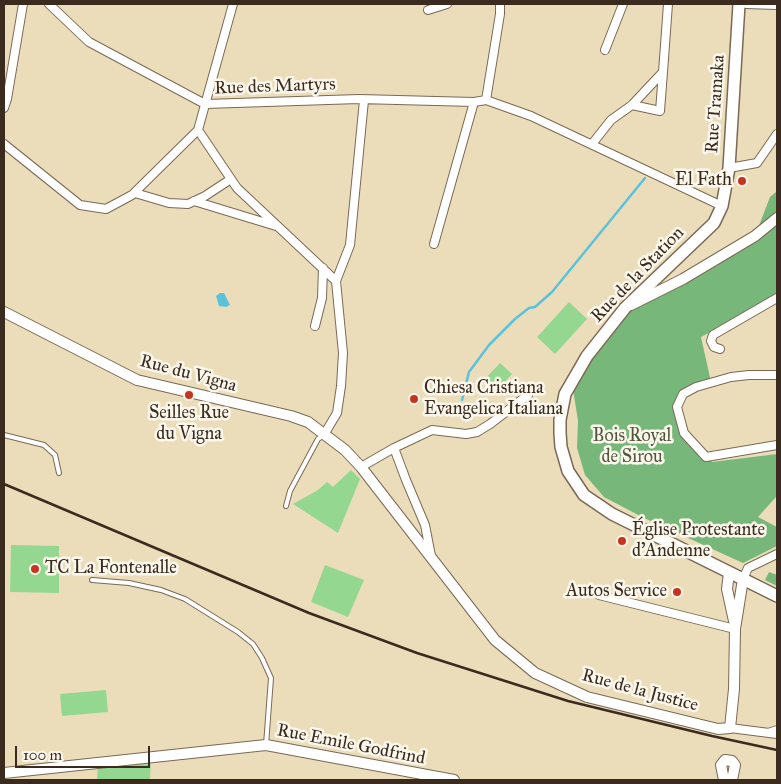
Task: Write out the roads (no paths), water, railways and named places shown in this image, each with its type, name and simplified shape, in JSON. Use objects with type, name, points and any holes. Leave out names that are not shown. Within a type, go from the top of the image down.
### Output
[{"type":"main road","name":"Rue Tramaka","points":[[722,206],[729,168],[739,4]]},
{"type":"main road","name":"Rue de la Station","points":[[722,206],[714,223],[625,308],[587,356],[565,394],[560,420],[561,447],[568,471],[584,495],[612,514],[777,596]]},
{"type":"street","points":[[4,108],[8,98],[23,4]]},
{"type":"street","name":"Rue des Martyrs","points":[[49,4],[89,42],[205,104],[359,99],[474,102],[486,100],[532,116],[722,206]]},
{"type":"street","points":[[4,144],[80,205],[106,209],[135,193],[198,130],[233,4]]},
{"type":"street","points":[[428,10],[447,4]]},
{"type":"street","points":[[486,100],[500,4]]},
{"type":"street","points":[[605,50],[624,4]]},
{"type":"street","points":[[632,105],[660,110],[668,4]]},
{"type":"street","points":[[746,4],[777,5]]},
{"type":"street","points":[[592,144],[611,120],[632,105],[662,72]]},
{"type":"street","points":[[325,433],[337,413],[341,386],[343,353],[336,281],[350,244],[364,100]]},
{"type":"street","points":[[434,244],[474,102]]},
{"type":"street","points":[[198,130],[237,188],[336,281]]},
{"type":"street","points":[[729,168],[757,163],[777,134]]},
{"type":"street","points":[[135,193],[169,203],[188,204],[231,179]]},
{"type":"street","points":[[194,201],[278,227]]},
{"type":"street","points":[[625,308],[683,279],[755,236],[777,218]]},
{"type":"street","points":[[315,326],[322,298],[323,268]]},
{"type":"street","points":[[720,348],[714,347],[711,341],[713,335],[777,298]]},
{"type":"street","name":"Rue du Vigna","points":[[4,312],[137,380],[291,416],[308,422],[325,433],[361,467]]},
{"type":"street","points":[[777,374],[731,377],[696,387],[683,394],[677,407],[684,433],[706,457],[777,444]]},
{"type":"street","points":[[361,467],[394,448],[432,430],[466,434],[477,432],[528,396]]},
{"type":"street","name":"Rue de la Justice","points":[[394,448],[425,525],[431,556]]},
{"type":"street","name":"Rue de la Justice","points":[[361,467],[495,640],[535,673],[587,697],[718,729],[730,728],[777,734]]},
{"type":"street","points":[[730,728],[734,689],[735,628],[743,579],[748,568],[777,554]]},
{"type":"street","points":[[729,573],[727,589],[735,628]]},
{"type":"street","points":[[599,595],[735,628]]},
{"type":"street","name":"Rue Emile Godfrind","points":[[4,773],[266,745],[454,780]]},
{"type":"street","points":[[724,780],[721,765],[725,760],[732,761],[735,765],[733,780]]},
{"type":"lane","points":[[286,506],[290,490],[318,439],[325,433]]},
{"type":"lane","points":[[4,435],[44,445],[55,455],[60,473]]},
{"type":"lane","points":[[92,580],[129,583],[161,590],[186,599],[238,632],[253,644],[271,678],[266,745]]},
{"type":"lane","points":[[763,732],[777,728]]},
{"type":"water","points":[[224,293],[230,305],[226,307],[219,306],[216,296]]},
{"type":"waterway","points":[[462,400],[469,372],[489,345],[515,319],[529,308],[535,307],[552,292],[645,178]]},
{"type":"railway","points":[[4,484],[309,613],[417,653],[568,701],[777,750]]},
{"type":"place","name":"El Fath","points":[[742,181]]},
{"type":"place","name":"Seilles Rue du Vigna","points":[[189,395]]},
{"type":"place","name":"Chiesa Cristiana Evangelica Italiana","points":[[414,399]]},
{"type":"place","name":"Église Protestante d’Andenne","points":[[622,541]]},
{"type":"place","name":"TC La Fontenalle","points":[[35,569]]},
{"type":"place","name":"Autos Service","points":[[677,592]]},
{"type":"park label","name":"Bois Royal de Sirou","points":[[632,447]]}]
